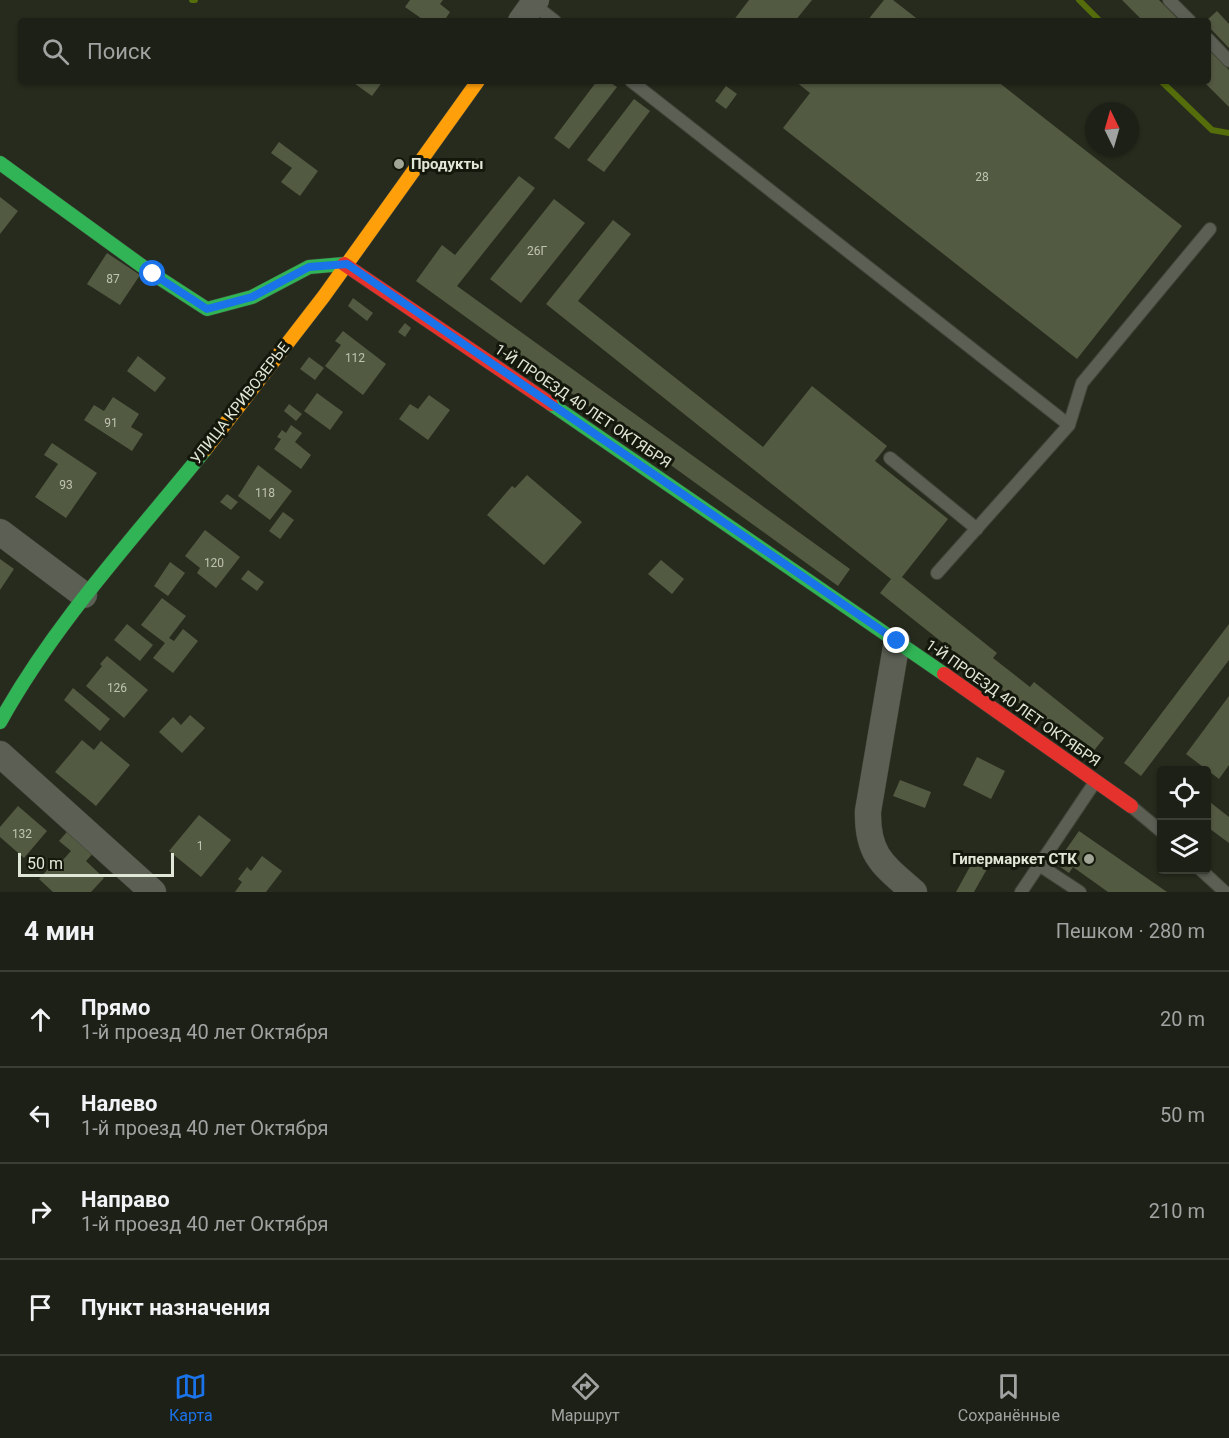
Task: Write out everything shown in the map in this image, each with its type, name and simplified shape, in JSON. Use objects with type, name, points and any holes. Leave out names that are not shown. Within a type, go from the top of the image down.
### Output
[{"type":"street","name":"УЛИЦА КРИВОЗЕРЬЕ","points":[[0,722],[21,682],[84,595],[227,423],[347,264],[476,84]]},
{"type":"street","points":[[0,163],[153,274],[207,309],[252,297],[309,267],[347,264]]},
{"type":"street","name":"1-Й ПРОЕЗД 40 ЛЕТ ОКТЯБРЯ","points":[[347,264],[897,641],[1131,806]]},
{"type":"street","points":[[0,532],[84,595]]},
{"type":"street","points":[[897,641],[868,811],[868,829],[870,843],[877,858],[914,892]]},
{"type":"street","points":[[0,754],[153,892]]},
{"type":"lane","points":[[1169,0],[1187,18]]},
{"type":"lane","points":[[530,8],[549,18]]},
{"type":"lane","points":[[1211,42],[1229,61]]},
{"type":"lane","points":[[635,84],[1069,425]]},
{"type":"lane","points":[[937,573],[1069,425],[1082,383],[1210,229]]},
{"type":"lane","points":[[890,458],[976,529]]},
{"type":"lane","points":[[1021,892],[1096,781]]},
{"type":"lane","points":[[1131,806],[1157,829]]},
{"type":"lane","points":[[1039,865],[1080,892]]},
{"type":"lane","points":[[1205,874],[1225,892]]},
{"type":"building","points":[[410,0],[443,0],[440,4],[450,12],[446,18],[421,18],[405,7]]},
{"type":"building","points":[[749,0],[812,0],[797,18],[735,18]]},
{"type":"building","points":[[884,0],[893,0],[916,18],[869,18]]},
{"type":"building","points":[[1122,0],[1159,0],[1177,18],[1140,18]]},
{"type":"building","points":[[1217,11],[1229,24],[1229,48],[1211,29],[1209,18]]},
{"type":"building","points":[[1211,52],[1229,70],[1229,107],[1206,84],[1211,84]]},
{"type":"building","points":[[355,84],[381,84],[372,96]]},
{"type":"building","points":[[595,84],[612,84],[617,87],[569,149],[554,138]]},
{"type":"building","points":[[799,84],[1001,84],[1085,150],[1085,156],[1093,156],[1182,226],[1077,359],[783,128],[810,93]]},
{"type":"building","points":[[726,86],[737,94],[726,109],[715,101]]},
{"type":"building","points":[[634,99],[650,111],[604,172],[587,160]]},
{"type":"building","points":[[279,142],[318,171],[300,196],[281,182],[292,168],[271,153]]},
{"type":"building","points":[[519,176],[535,188],[457,286],[850,569],[838,586],[416,281],[442,245],[455,255]]},
{"type":"building","points":[[0,197],[18,211],[0,234]]},
{"type":"building","points":[[554,199],[585,223],[521,303],[490,279]]},
{"type":"building","points":[[613,220],[631,234],[578,301],[763,447],[812,386],[887,446],[875,461],[948,519],[902,577],[997,653],[993,658],[1030,687],[1034,682],[1104,738],[1088,758],[880,593],[891,579],[546,304]]},
{"type":"building","points":[[107,253],[140,275],[120,305],[87,284]]},
{"type":"building","points":[[353,298],[373,313],[367,321],[348,306]]},
{"type":"building","points":[[405,323],[411,328],[405,337],[398,332]]},
{"type":"building","points":[[343,331],[386,364],[363,395],[325,366],[341,345],[335,341]]},
{"type":"building","points":[[138,356],[166,378],[155,392],[127,371]]},
{"type":"building","points":[[309,357],[324,368],[315,380],[300,369]]},
{"type":"building","points":[[317,393],[343,412],[330,430],[304,411]]},
{"type":"building","points":[[429,395],[450,410],[428,440],[399,419],[410,404],[418,409]]},
{"type":"building","points":[[113,397],[139,414],[131,427],[143,434],[132,451],[84,420],[94,405],[104,411]]},
{"type":"building","points":[[289,404],[302,414],[296,421],[284,411]]},
{"type":"building","points":[[291,425],[302,433],[295,442],[311,455],[301,469],[274,449],[281,439],[277,437],[282,430],[286,433]]},
{"type":"building","points":[[52,443],[97,473],[66,518],[35,497],[58,464],[44,455]]},
{"type":"building","points":[[258,465],[292,491],[270,520],[238,496]]},
{"type":"building","points":[[527,475],[582,522],[544,565],[487,515],[512,486],[515,488]]},
{"type":"building","points":[[227,494],[238,502],[231,510],[220,502]]},
{"type":"building","points":[[283,512],[294,520],[280,539],[269,531]]},
{"type":"building","points":[[205,530],[240,557],[216,588],[197,573],[200,568],[185,556]]},
{"type":"building","points":[[0,559],[14,569],[0,590]]},
{"type":"building","points":[[661,560],[684,579],[672,594],[648,574]]},
{"type":"building","points":[[170,562],[185,573],[168,596],[154,586]]},
{"type":"building","points":[[248,570],[264,582],[257,591],[241,579]]},
{"type":"building","points":[[162,598],[186,616],[169,638],[174,641],[183,629],[198,641],[173,673],[153,658],[165,643],[141,625]]},
{"type":"building","points":[[127,624],[153,645],[140,661],[114,640]]},
{"type":"building","points":[[1229,624],[1229,660],[1141,776],[1124,763]]},
{"type":"building","points":[[107,656],[148,690],[124,718],[86,686]]},
{"type":"building","points":[[73,688],[110,719],[100,731],[64,700]]},
{"type":"building","points":[[1229,696],[1229,765],[1219,779],[1211,773],[1211,766],[1202,766],[1186,754]]},
{"type":"building","points":[[190,715],[205,728],[182,753],[159,732],[173,717],[181,725]]},
{"type":"building","points":[[82,740],[94,750],[101,741],[130,765],[96,806],[55,772]]},
{"type":"building","points":[[977,757],[1005,771],[991,799],[963,785]]},
{"type":"building","points":[[900,780],[931,792],[925,808],[893,796]]},
{"type":"building","points":[[1211,803],[1229,817],[1229,843],[1211,830]]},
{"type":"building","points":[[18,806],[47,831],[24,858],[0,837],[0,827]]},
{"type":"building","points":[[199,815],[231,840],[201,877],[169,851]]},
{"type":"building","points":[[72,826],[97,849],[86,861],[104,878],[91,892],[53,892],[39,879],[49,868],[53,871],[71,851],[59,841]]},
{"type":"building","points":[[1079,831],[1167,892],[1108,892],[1073,867],[1069,873],[1056,864]]},
{"type":"building","points":[[262,856],[282,871],[266,892],[235,892],[242,882],[238,879],[247,867],[251,871]]},
{"type":"building","points":[[973,861],[987,869],[974,892],[956,892]]},
{"type":"waterway","points":[[1079,0],[1097,18]]},
{"type":"waterway","points":[[1164,84],[1212,130],[1229,133]]},
{"type":"traffic: fast","points":[[0,163],[153,274],[207,309],[252,297],[309,267],[344,264]]},
{"type":"traffic: fast","points":[[551,404],[944,674]]},
{"type":"traffic: fast","points":[[0,722],[22,685],[70,615],[205,450]]},
{"type":"traffic: slow","points":[[205,450],[324,296],[476,84]]},
{"type":"traffic: jam","points":[[344,264],[551,404]]},
{"type":"traffic: jam","points":[[944,674],[1131,806]]},
{"type":"place","name":"Продукты","points":[[399,164]]},
{"type":"place","name":"Гипермаркет СТК","points":[[1089,859]]},
{"type":"route","points":[[153,274],[207,309],[252,297],[309,267],[347,264],[897,641]]}]
